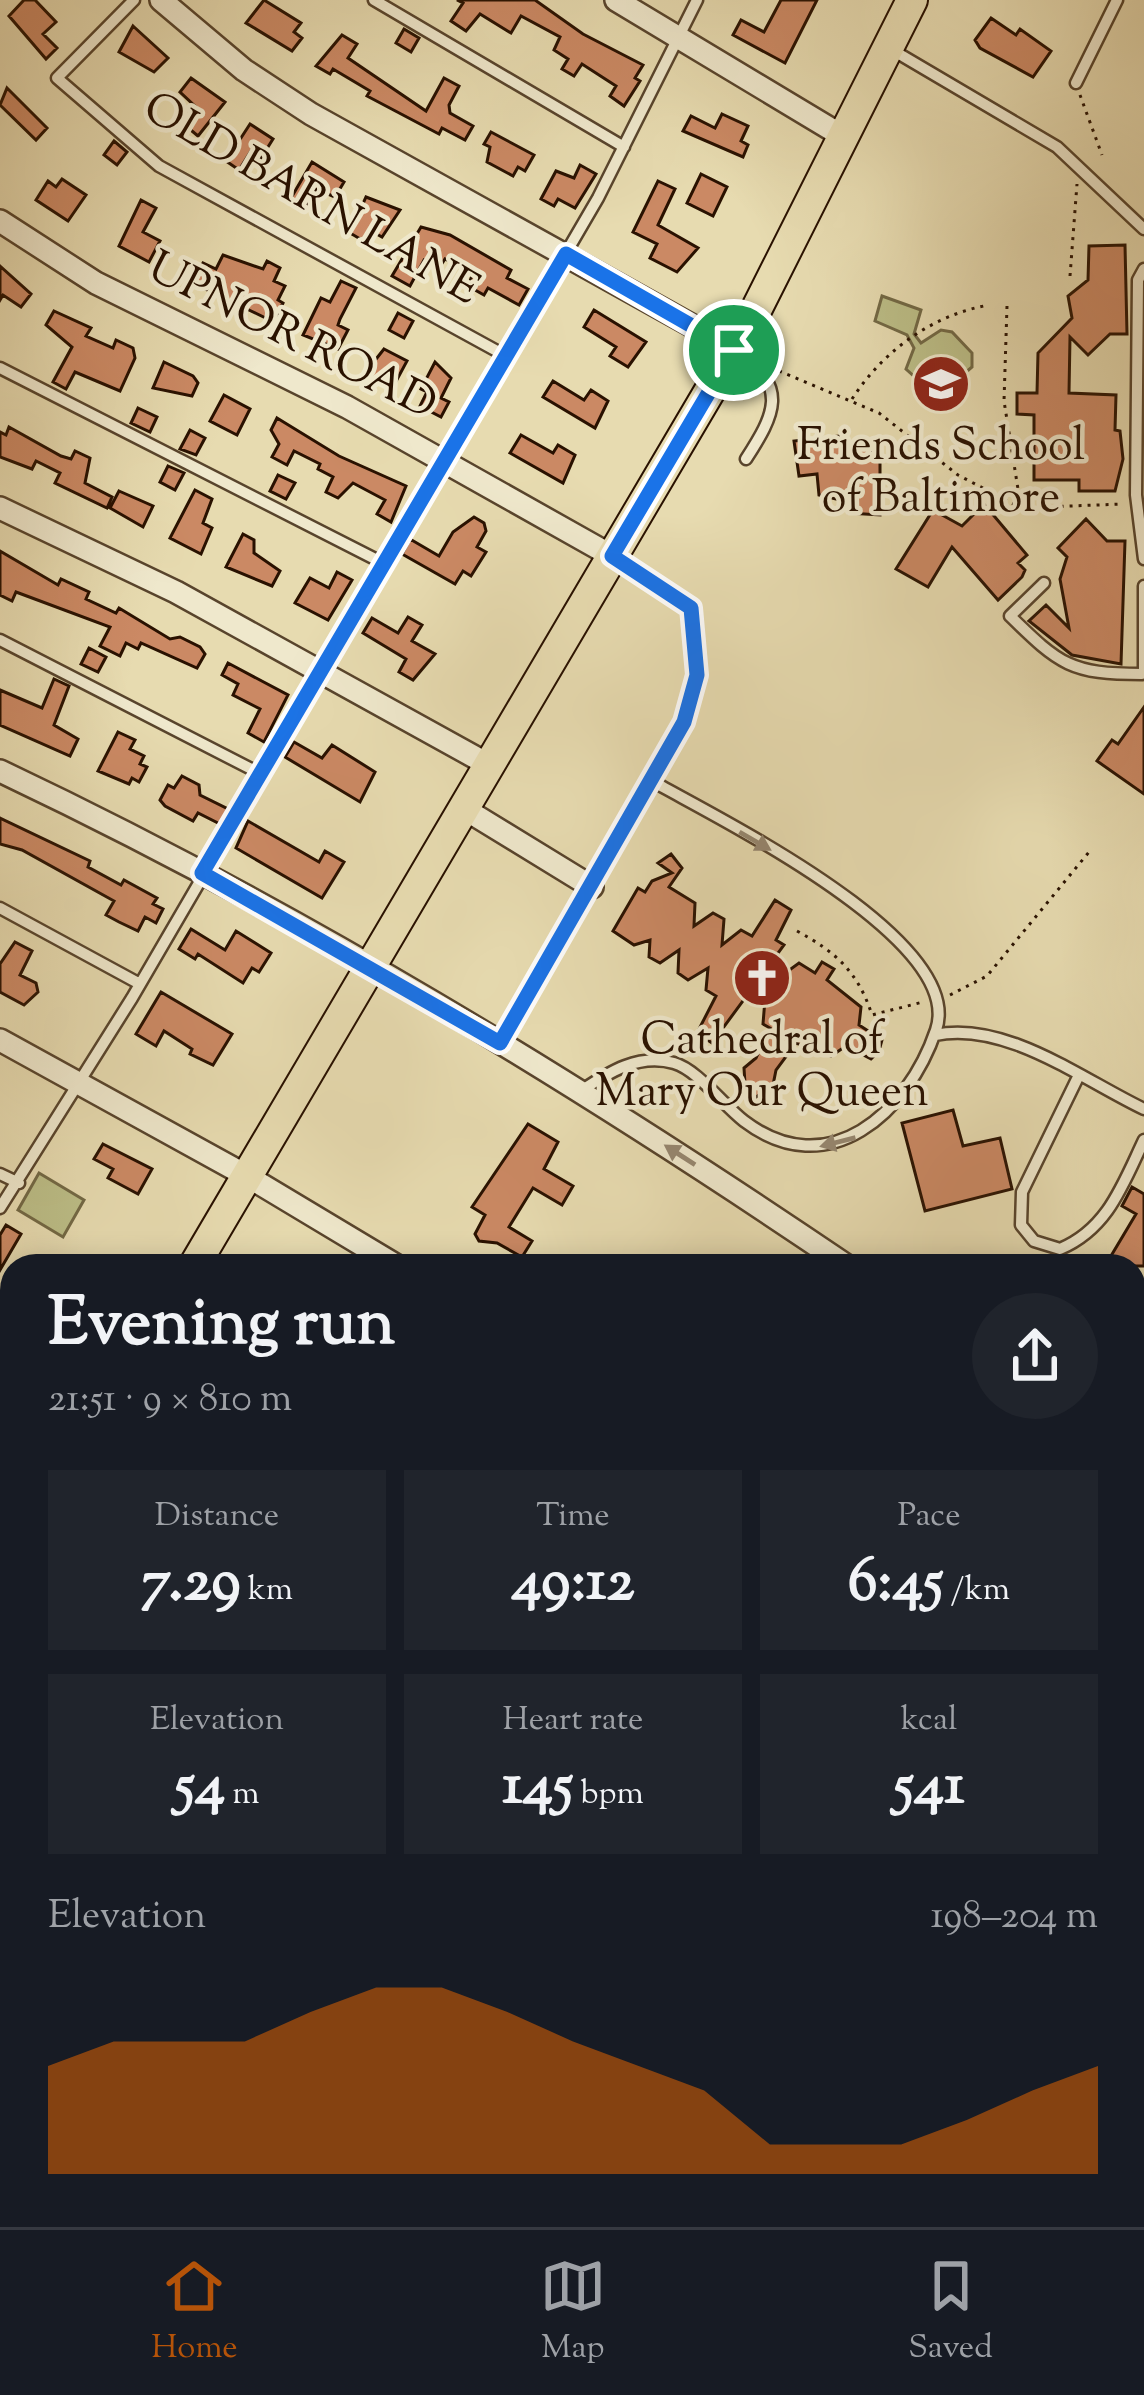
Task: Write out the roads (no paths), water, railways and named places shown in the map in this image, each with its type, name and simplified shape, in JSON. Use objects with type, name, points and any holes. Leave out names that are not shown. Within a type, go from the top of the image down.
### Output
[{"type":"main road","points":[[201,1254],[734,350],[912,0]]},
{"type":"street","points":[[161,0],[232,61],[311,114],[734,350]]},
{"type":"street","points":[[616,0],[844,137]]},
{"type":"street","name":"UPNOR ROAD","points":[[0,221],[96,284],[446,460],[612,556]]},
{"type":"street","points":[[0,508],[176,592],[489,764]]},
{"type":"street","points":[[0,771],[202,873],[370,967],[580,1091],[830,1254]]},
{"type":"street","points":[[463,808],[592,887]]},
{"type":"street","points":[[0,1040],[247,1176],[377,1254]]},
{"type":"lane","name":"OLD BARN LANE","points":[[134,0],[57,78],[159,166],[506,356]]},
{"type":"lane","points":[[374,0],[624,147]]},
{"type":"lane","points":[[0,1208],[140,984],[566,254],[697,0]]},
{"type":"lane","points":[[1076,83],[1117,0]]},
{"type":"lane","points":[[889,48],[1057,147],[1144,229]]},
{"type":"lane","points":[[1144,269],[1138,280],[1137,504],[1144,559]]},
{"type":"lane","points":[[734,350],[764,370],[772,415],[746,459]]},
{"type":"lane","points":[[0,368],[383,563]]},
{"type":"lane","points":[[500,1043],[654,782],[693,697],[698,654],[691,608],[612,556]]},
{"type":"lane","points":[[1044,583],[1010,616],[1048,653],[1090,674],[1143,673],[1144,586]]},
{"type":"lane","points":[[0,640],[260,774]]},
{"type":"lane","points":[[580,1091],[612,1070],[647,1060],[678,1063],[765,1135],[795,1146],[831,1145],[863,1135],[887,1112],[922,1066],[935,1035],[935,999],[925,977],[869,910],[654,782]]},
{"type":"lane","points":[[0,908],[140,984]]},
{"type":"lane","points":[[935,1035],[954,1030],[990,1035],[1144,1109]]},
{"type":"lane","points":[[1079,1075],[1022,1192],[1021,1225],[1034,1241],[1060,1249],[1093,1231],[1109,1210],[1144,1140]]},
{"type":"lane","points":[[0,1174],[19,1184]]},
{"type":"place","name":"Friends School of Baltimore","points":[[941,384]]},
{"type":"place","name":"Cathedral of Mary Our Queen","points":[[762,978]]}]
